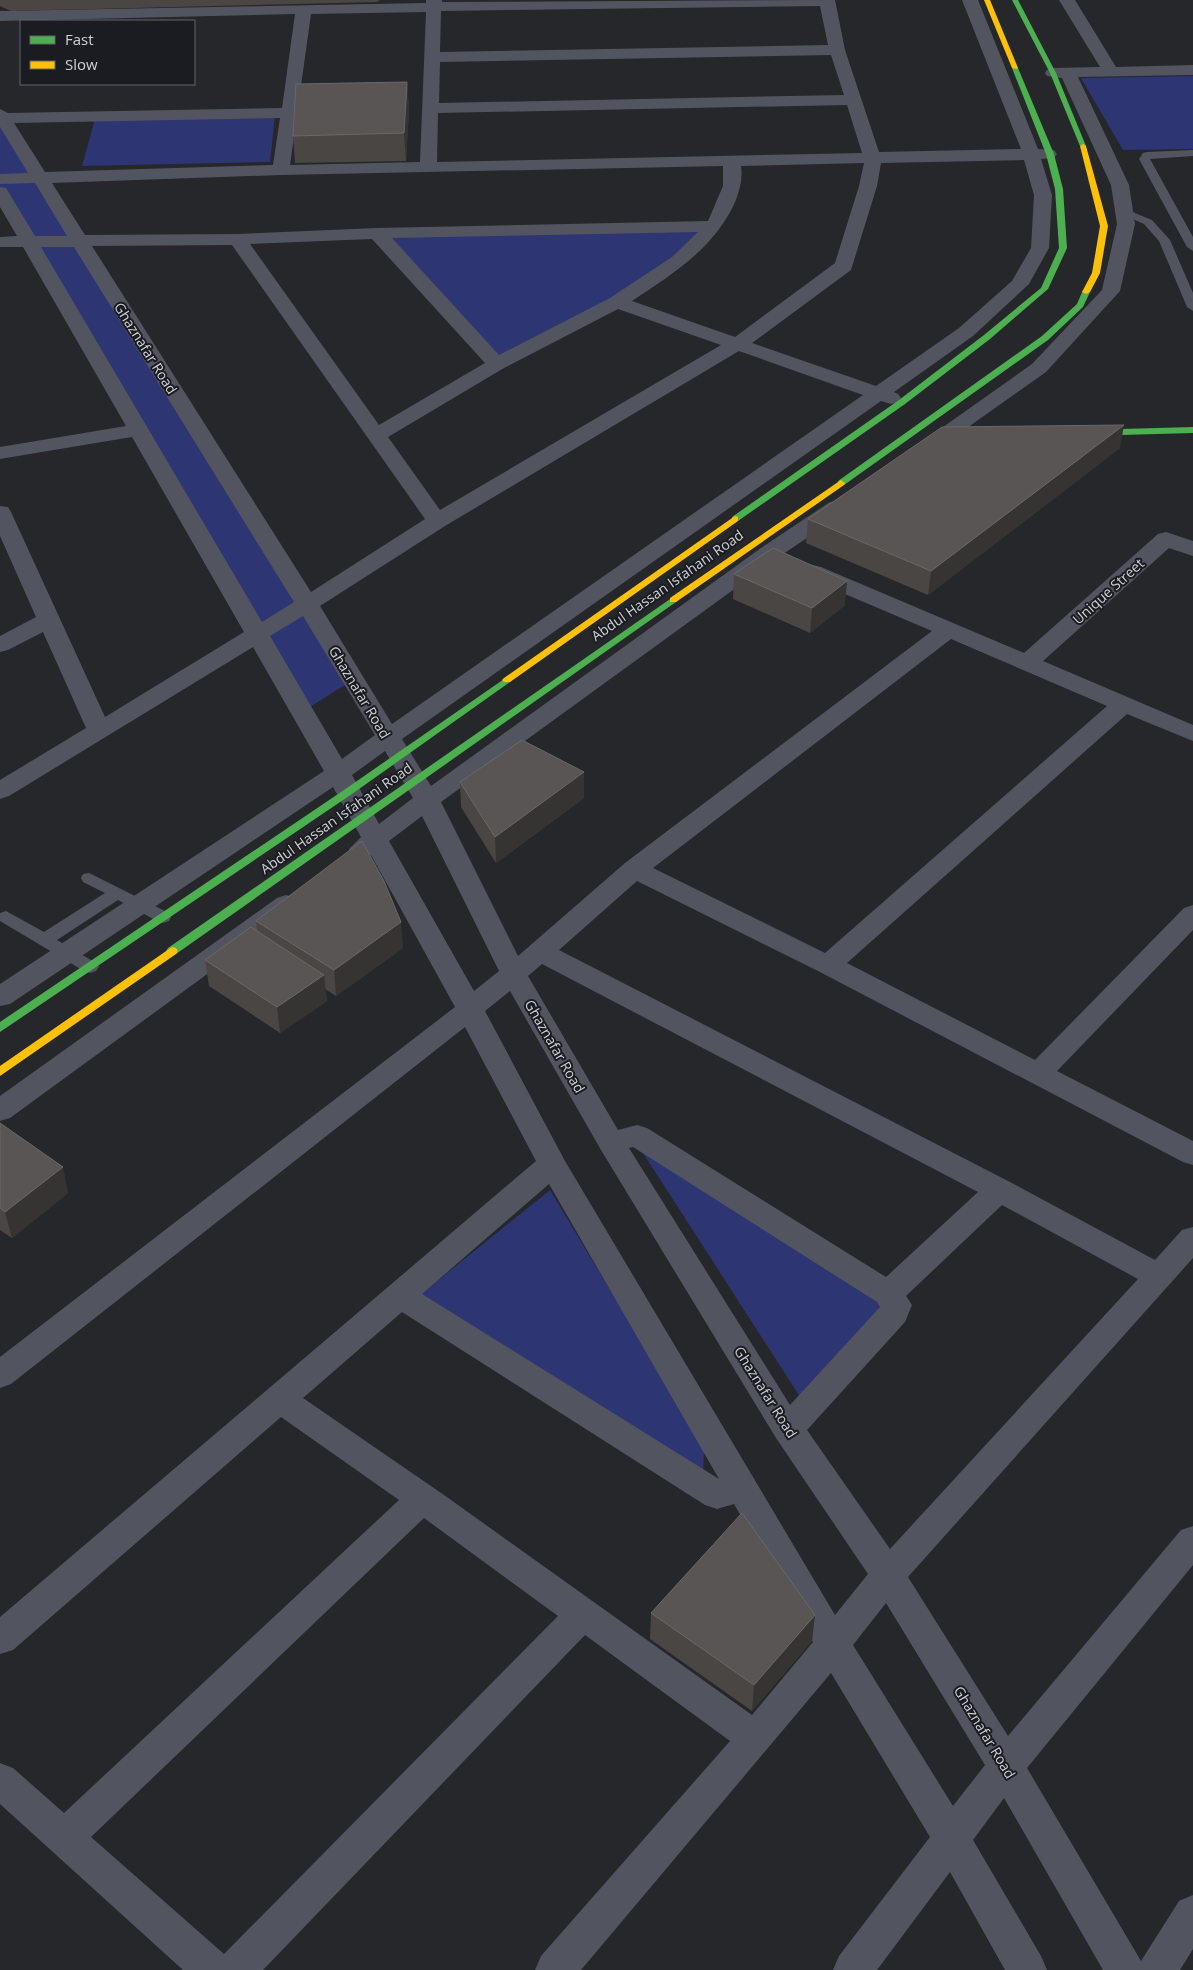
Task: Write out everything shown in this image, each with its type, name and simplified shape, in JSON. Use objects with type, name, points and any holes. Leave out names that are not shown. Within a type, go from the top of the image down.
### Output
[{"type":"main road","name":"Abdul Hassan Isfahani Road","points":[[393,747],[902,402],[987,337],[1044,289],[1063,248],[1059,190],[1041,154],[987,0]]},
{"type":"main road","name":"Abdul Hassan Isfahani Road","points":[[760,549],[1045,338],[1080,305],[1096,273],[1104,226],[1084,148],[1060,73],[1015,0]]},
{"type":"main road","points":[[1076,433],[1193,430]]},
{"type":"main road","name":"Abdul Hassan Isfahani Road","points":[[0,1028],[163,917],[343,782]]},
{"type":"main road","name":"Abdul Hassan Isfahani Road","points":[[0,1072],[369,828]]},
{"type":"street","points":[[0,997],[141,904],[343,782],[878,393],[966,332],[1020,284],[1040,248],[1043,195],[1041,154],[970,0]]},
{"type":"street","points":[[1067,0],[1107,67]]},
{"type":"street","points":[[0,16],[304,9],[434,3],[828,1],[837,50],[873,159],[868,186],[844,266],[737,344],[437,521],[307,604],[0,790]]},
{"type":"street","points":[[428,167],[434,3]]},
{"type":"street","points":[[281,170],[304,9]]},
{"type":"street","points":[[432,57],[837,50]]},
{"type":"street","points":[[344,862],[369,828],[420,790],[760,549],[952,436],[1039,368],[1111,291],[1126,224],[1120,185],[1060,73],[1193,58]]},
{"type":"street","points":[[1107,67],[1193,70]]},
{"type":"street","points":[[430,108],[853,100]]},
{"type":"street","points":[[1,116],[289,113]]},
{"type":"street","name":"Ghaznafar Road","points":[[1,116],[307,604],[420,790],[513,973],[611,1143],[788,1429],[888,1574],[1006,1766],[1125,1970]]},
{"type":"street","points":[[0,179],[281,170],[1041,154]]},
{"type":"street","points":[[376,435],[496,364],[616,302],[679,261],[714,226],[730,192],[734,170],[732,162]]},
{"type":"street","points":[[0,192],[343,782],[470,1009],[552,1164],[833,1644],[952,1839],[1027,1970]]},
{"type":"street","points":[[0,242],[237,239],[377,233],[714,226]]},
{"type":"street","points":[[377,233],[496,364]]},
{"type":"street","points":[[237,239],[437,521]]},
{"type":"street","points":[[616,302],[902,402]]},
{"type":"street","points":[[0,453],[138,430]]},
{"type":"street","points":[[0,512],[99,730]]},
{"type":"street","name":"Unique Street","points":[[1028,662],[1166,539],[1193,549]]},
{"type":"street","points":[[760,549],[1193,734]]},
{"type":"street","points":[[0,645],[48,618]]},
{"type":"street","points":[[0,1375],[470,1009],[540,952],[634,869],[950,630]]},
{"type":"street","points":[[828,965],[1124,704]]},
{"type":"street","points":[[634,869],[828,965],[1193,1154]]},
{"type":"street","points":[[0,1111],[304,891]]},
{"type":"street","points":[[1038,1074],[1193,914]]},
{"type":"street","points":[[540,952],[999,1190],[1159,1276]]},
{"type":"street","points":[[611,1143],[637,1135],[888,1294],[896,1305],[894,1313],[788,1429]]},
{"type":"street","points":[[0,1639],[552,1164]]},
{"type":"street","points":[[888,1294],[999,1190]]},
{"type":"street","points":[[555,1970],[755,1738],[888,1574],[1193,1238]]},
{"type":"street","points":[[400,1295],[718,1495],[743,1488]]},
{"type":"street","points":[[280,1399],[422,1498],[755,1738]]},
{"type":"street","points":[[64,1838],[422,1498]]},
{"type":"street","points":[[853,1970],[1006,1766],[1193,1540]]},
{"type":"street","points":[[236,1970],[583,1614]]},
{"type":"street","points":[[0,1780],[212,1970]]},
{"type":"street","points":[[1158,1970],[1193,1914]]},
{"type":"lane","points":[[1193,153],[1147,155],[1144,159],[1193,247]]},
{"type":"lane","points":[[1124,212],[1148,222],[1164,240],[1193,307]]},
{"type":"lane","points":[[1148,222],[1176,219]]},
{"type":"lane","points":[[89,878],[116,894],[141,904],[163,917]]},
{"type":"lane","points":[[44,940],[116,894]]},
{"type":"lane","points":[[6,917],[90,967]]},
{"type":"shaded area","points":[[1193,76],[1193,149],[1123,150],[1081,78]]},
{"type":"shaded area","points":[[275,116],[270,162],[82,166],[95,119]]},
{"type":"shaded area","points":[[0,121],[353,680],[302,712],[0,191]]},
{"type":"shaded area","points":[[714,226],[679,261],[497,364],[377,233]]},
{"type":"shaded area","points":[[634,1139],[886,1308],[804,1403]]},
{"type":"shaded area","points":[[550,1190],[704,1446],[703,1476],[416,1298]]},
{"type":"building","points":[[407,82],[404,133],[293,136],[296,84]]},
{"type":"building","points":[[1124,425],[931,571],[808,519],[942,427]]},
{"type":"building","points":[[773,548],[847,581],[812,608],[734,574]]},
{"type":"building","points":[[522,740],[584,772],[495,837],[460,782]]},
{"type":"building","points":[[362,841],[384,881],[401,922],[334,970],[256,921]]},
{"type":"building","points":[[251,927],[324,975],[277,1007],[205,960]]},
{"type":"building","points":[[0,1123],[63,1167],[5,1212],[0,1208]]},
{"type":"building","points":[[742,1513],[815,1615],[754,1685],[651,1613]]},
{"type":"traffic: fast","points":[[1015,0],[1053,73],[1083,146]]},
{"type":"traffic: fast","points":[[735,519],[902,402],[987,337],[1044,289],[1063,248],[1059,189],[1050,154],[1015,68]]},
{"type":"traffic: fast","points":[[841,483],[1045,338],[1080,305],[1086,292]]},
{"type":"traffic: fast","points":[[1085,433],[1193,430]]},
{"type":"traffic: fast","points":[[172,951],[673,600]]},
{"type":"traffic: fast","points":[[0,1028],[348,792],[507,680]]},
{"type":"traffic: slow","points":[[987,0],[1015,68]]},
{"type":"traffic: slow","points":[[1083,146],[1104,226],[1096,273],[1086,292]]},
{"type":"traffic: slow","points":[[673,600],[841,483]]},
{"type":"traffic: slow","points":[[507,680],[735,519]]},
{"type":"traffic: slow","points":[[0,1072],[172,951]]}]
